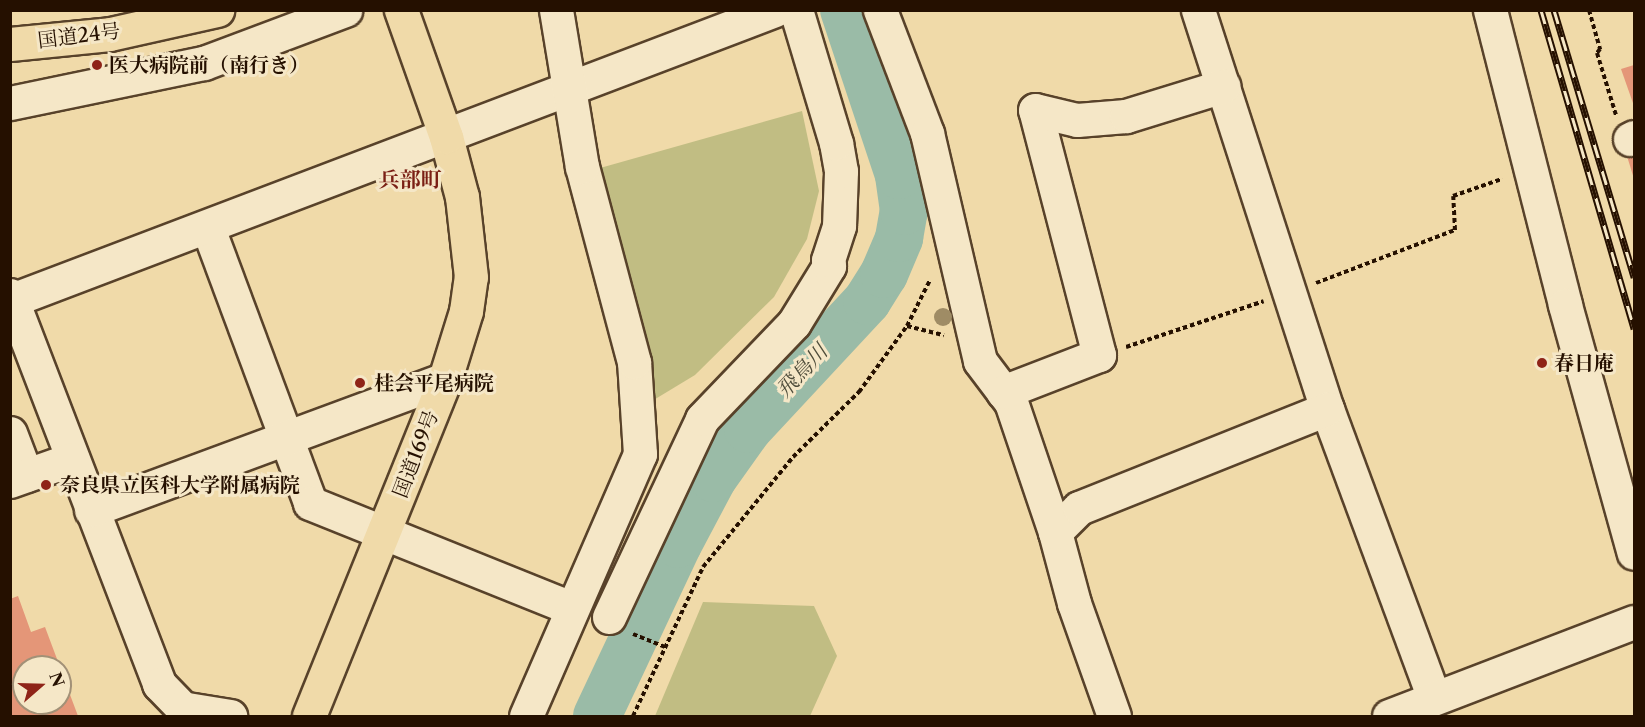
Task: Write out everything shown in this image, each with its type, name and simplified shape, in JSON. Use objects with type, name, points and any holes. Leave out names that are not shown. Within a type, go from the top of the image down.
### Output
[{"type":"highway","name":"国道24号","points":[[10,44],[110,34],[217,10]]},
{"type":"highway","name":"国道169号","points":[[309,717],[445,379],[466,311],[471,277],[462,197],[446,137],[400,10]]},
{"type":"street","points":[[10,103],[204,63],[345,10]]},
{"type":"street","points":[[526,717],[571,608],[640,454],[634,362],[582,167],[566,93],[556,10]]},
{"type":"street","points":[[230,717],[185,712],[159,684],[11,297],[208,228],[566,93],[775,10]]},
{"type":"street","points":[[609,617],[675,472],[702,420],[794,323],[829,266],[839,226],[841,171],[837,143],[796,10]]},
{"type":"street","points":[[880,10],[927,132],[980,361],[1011,402],[1055,531],[1074,603],[1114,717]]},
{"type":"street","points":[[1198,10],[1327,409],[1434,698]]},
{"type":"street","points":[[1490,10],[1530,170],[1635,553]]},
{"type":"street","points":[[1004,392],[1099,356],[1035,110],[1077,120],[1126,116],[1223,86]]},
{"type":"street","points":[[208,228],[310,503],[571,608]]},
{"type":"street","points":[[91,510],[445,379]]},
{"type":"street","points":[[1055,531],[1079,508],[1327,409]]},
{"type":"street","points":[[10,433],[18,478],[72,459]]},
{"type":"street","points":[[589,569],[602,574],[610,572],[654,477],[675,472]]},
{"type":"street","points":[[1398,715],[1434,698],[1635,622]]},
{"type":"path","points":[[1589,10],[1600,49],[1597,53],[1622,135],[1632,138]]},
{"type":"path","points":[[1099,356],[1290,293],[1455,230],[1453,196],[1530,170]]},
{"type":"path","points":[[633,717],[703,567],[793,457],[860,392],[907,326],[930,282],[930,271]]},
{"type":"shaded area","points":[[802,111],[819,191],[807,239],[774,297],[695,375],[652,401],[593,170]]},
{"type":"shaded area","points":[[703,602],[814,606],[837,656],[810,716],[655,716]]},
{"type":"building","points":[[1634,65],[1634,106],[1621,69]]},
{"type":"building","points":[[1634,154],[1634,179],[1627,156]]},
{"type":"building","points":[[18,596],[31,632],[45,627],[56,655],[12,655],[12,715],[72,715],[72,700],[78,716],[10,716],[10,599]]},
{"type":"waterway","name":"飛鳥川","points":[[597,716],[678,544],[713,478],[748,429],[867,301],[884,274],[899,238],[904,211],[899,175],[844,10]]},
{"type":"railway","points":[[1541,10],[1634,329]]},
{"type":"railway","points":[[1554,10],[1634,277]]},
{"type":"place","name":"医大病院前（南行き）","points":[[97,65]]},
{"type":"place","name":"春日庵","points":[[1542,363]]},
{"type":"place","name":"桂会平尾病院","points":[[360,383]]},
{"type":"place","name":"奈良県立医科大学附属病院","points":[[46,485]]},
{"type":"district","name":"兵部町","points":[[410,180]]}]
